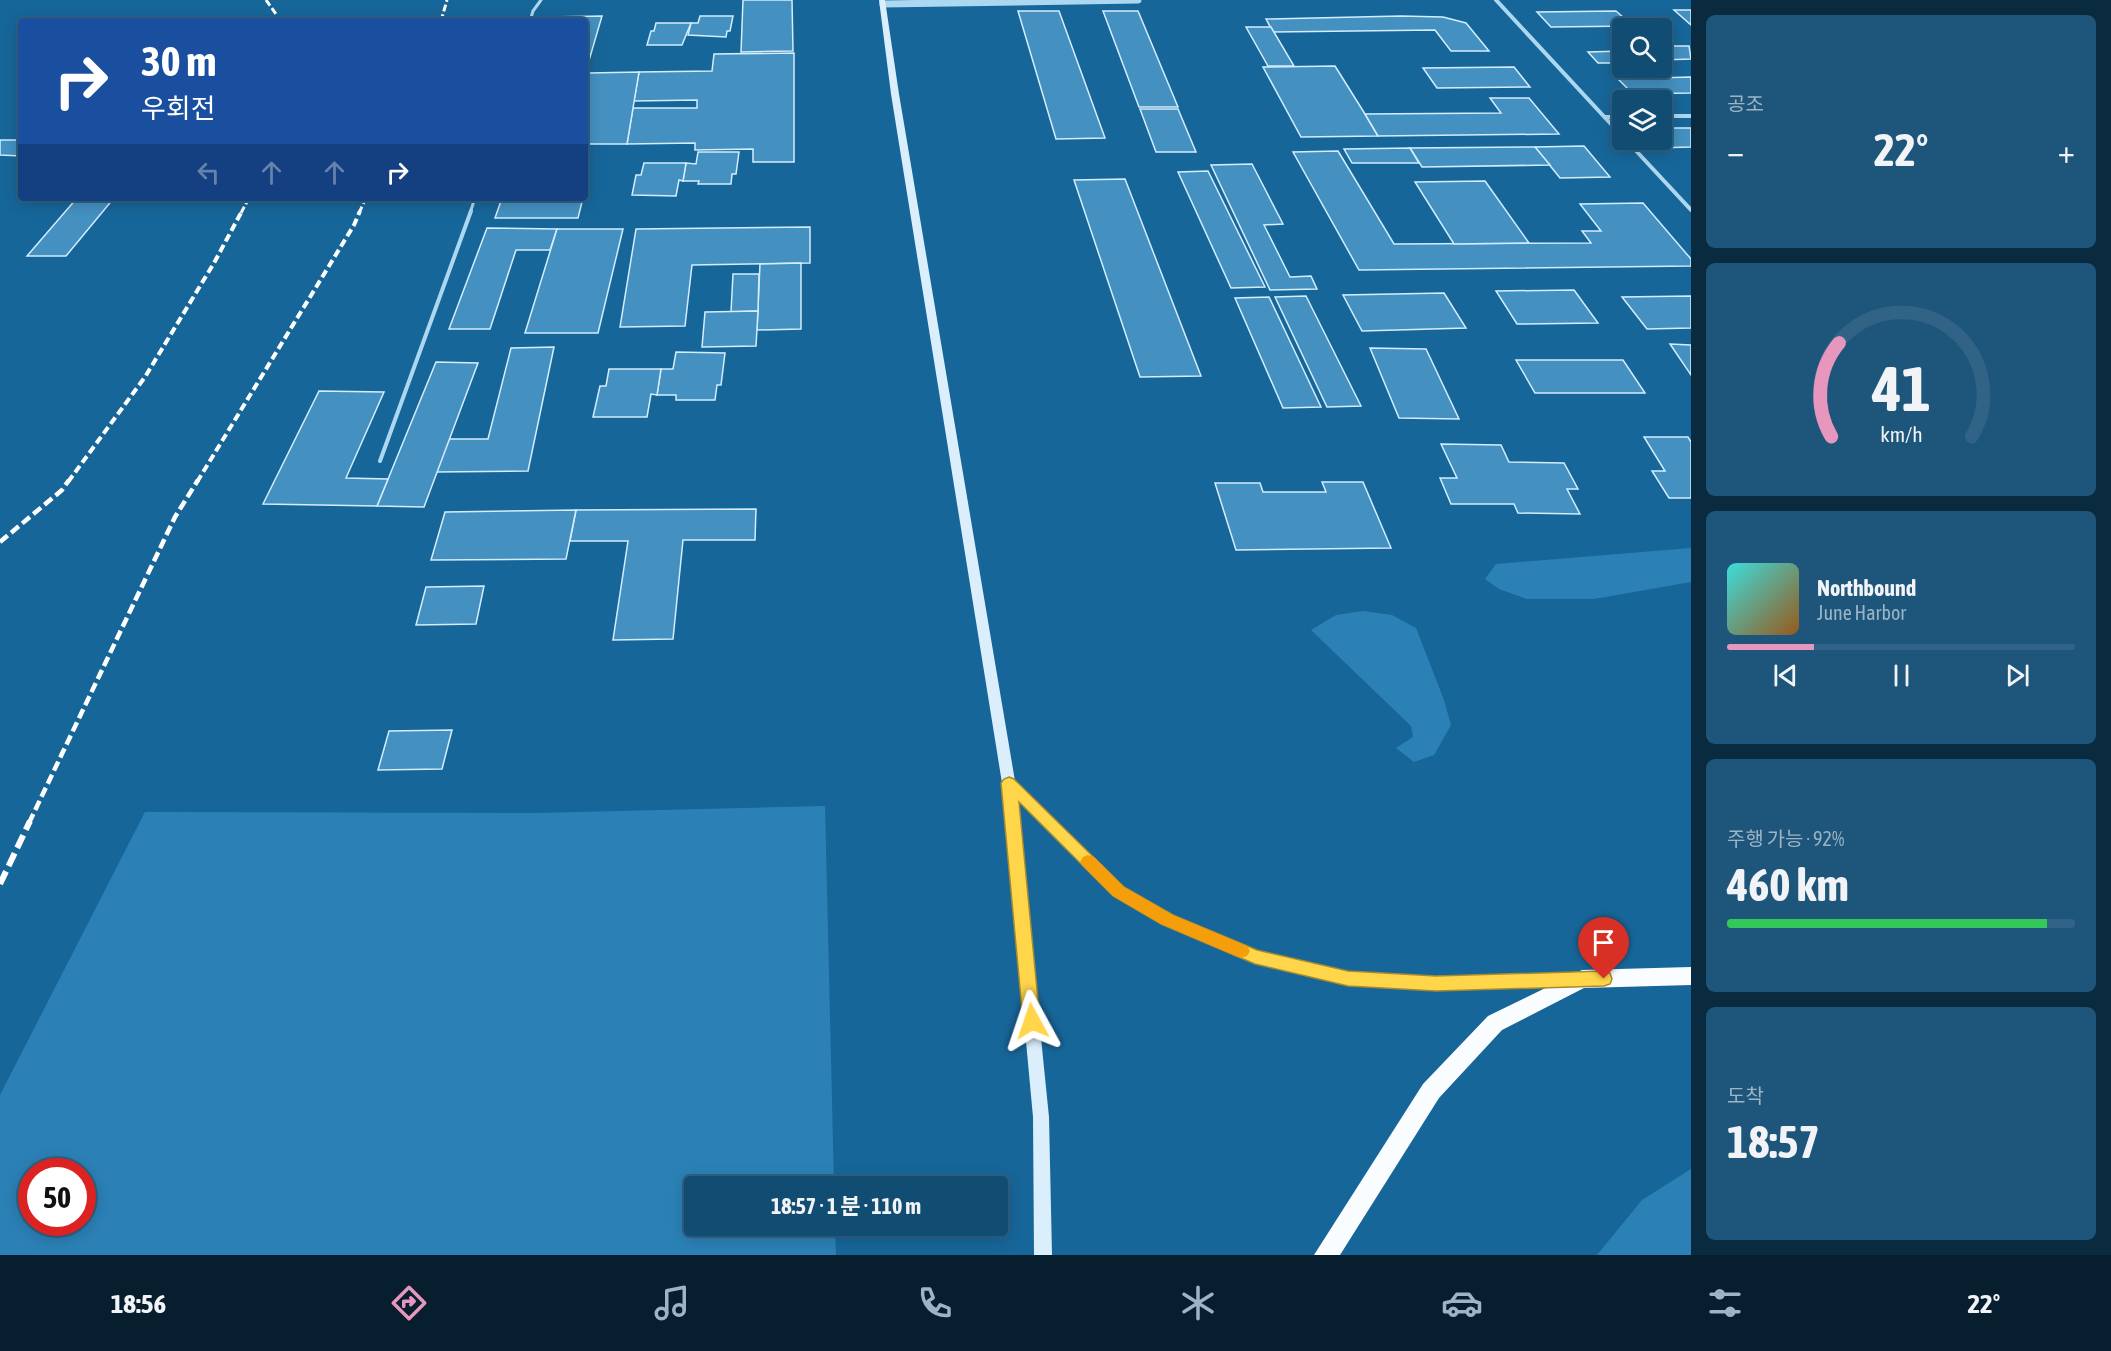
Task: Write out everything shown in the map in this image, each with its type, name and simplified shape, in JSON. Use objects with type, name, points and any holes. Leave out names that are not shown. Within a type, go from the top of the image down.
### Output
[{"type":"highway","points":[[1326,1255],[1431,1091],[1495,1023],[1582,979],[1691,976]]},
{"type":"main road","points":[[883,2],[895,94],[1009,783],[1041,1117],[1042,1255]]},
{"type":"main road","points":[[1009,783],[1119,892],[1167,920],[1255,957],[1348,978],[1436,983],[1582,979]]},
{"type":"street","points":[[883,2],[1138,0]]},
{"type":"street","points":[[1496,0],[1612,125]]},
{"type":"street","points":[[1672,116],[1691,116]]},
{"type":"street","points":[[1605,117],[1612,117]]},
{"type":"street","points":[[1635,150],[1691,210]]},
{"type":"lane","points":[[531,18],[533,11],[542,0]]},
{"type":"lane","points":[[380,461],[474,201]]},
{"type":"shaded area","points":[[1691,548],[1691,582],[1594,599],[1527,599],[1499,589],[1485,579],[1496,564]]},
{"type":"shaded area","points":[[1363,611],[1392,615],[1416,628],[1444,700],[1451,725],[1434,755],[1414,762],[1396,748],[1413,737],[1411,726],[1311,630],[1336,615]]},
{"type":"shaded area","points":[[825,806],[834,1176],[684,1176],[684,1236],[835,1236],[836,1255],[0,1255],[0,1095],[145,812],[538,813]]},
{"type":"shaded area","points":[[1691,1169],[1691,1255],[1597,1255],[1642,1200]]},
{"type":"building","points":[[743,0],[792,0],[793,51],[741,52]]},
{"type":"building","points":[[1674,10],[1691,10],[1691,25]]},
{"type":"building","points":[[1018,11],[1059,11],[1105,138],[1056,139]]},
{"type":"building","points":[[1103,11],[1138,11],[1178,107],[1139,107]]},
{"type":"building","points":[[1616,11],[1624,18],[1612,18],[1612,26],[1551,27],[1537,12]]},
{"type":"building","points":[[602,16],[588,64],[588,18],[547,17]]},
{"type":"building","points":[[700,16],[733,16],[730,31],[727,31],[726,37],[688,35],[691,23],[698,23]]},
{"type":"building","points":[[1443,17],[1466,23],[1489,51],[1451,51],[1435,30],[1273,32],[1266,19]]},
{"type":"building","points":[[656,23],[691,23],[682,45],[647,45]]},
{"type":"building","points":[[1246,27],[1271,27],[1294,66],[1268,66]]},
{"type":"building","points":[[1672,46],[1689,46],[1691,59],[1672,60]]},
{"type":"building","points":[[1612,51],[1612,63],[1598,63],[1588,52]]},
{"type":"building","points":[[794,53],[794,162],[753,162],[753,149],[695,150],[695,143],[627,144],[633,108],[697,108],[697,100],[634,101],[639,72],[712,71],[714,54]]},
{"type":"building","points":[[1335,66],[1378,136],[1301,137],[1263,67]]},
{"type":"building","points":[[1514,67],[1530,87],[1437,88],[1423,68]]},
{"type":"building","points":[[639,72],[627,144],[588,144],[589,73]]},
{"type":"building","points":[[1691,77],[1691,93],[1672,93],[1672,90],[1629,90],[1618,79],[1672,78]]},
{"type":"building","points":[[1490,98],[1529,98],[1559,134],[1378,136],[1365,114],[1501,113]]},
{"type":"building","points":[[1140,109],[1178,109],[1196,152],[1156,152]]},
{"type":"building","points":[[1672,128],[1691,128],[1691,147],[1672,148]]},
{"type":"building","points":[[0,140],[18,140],[18,156],[0,155]]},
{"type":"building","points":[[1584,146],[1610,177],[1560,178],[1535,147]]},
{"type":"building","points":[[1535,147],[1550,165],[1422,167],[1410,148]]},
{"type":"building","points":[[1410,148],[1419,163],[1352,163],[1344,149]]},
{"type":"building","points":[[1338,151],[1394,244],[1591,243],[1582,231],[1601,231],[1580,204],[1643,203],[1691,259],[1691,266],[1359,270],[1293,152]]},
{"type":"building","points":[[698,152],[739,152],[736,174],[732,174],[731,184],[698,184],[699,181],[683,181],[686,163],[696,164]]},
{"type":"building","points":[[644,163],[686,163],[683,181],[679,180],[676,196],[632,195],[636,175],[641,175]]},
{"type":"building","points":[[1252,164],[1283,224],[1264,225],[1290,277],[1311,276],[1317,289],[1270,290],[1211,165]]},
{"type":"building","points":[[1208,171],[1265,287],[1231,288],[1178,172]]},
{"type":"building","points":[[1125,179],[1201,376],[1140,377],[1074,180]]},
{"type":"building","points":[[1485,181],[1529,243],[1454,244],[1415,182]]},
{"type":"building","points":[[74,201],[112,201],[66,256],[27,256]]},
{"type":"building","points":[[501,201],[582,201],[578,218],[495,218]]},
{"type":"building","points":[[810,227],[810,263],[692,265],[685,326],[620,327],[636,229]]},
{"type":"building","points":[[487,228],[557,229],[550,250],[516,250],[490,329],[449,329]]},
{"type":"building","points":[[557,229],[623,229],[598,333],[525,333]]},
{"type":"building","points":[[801,263],[801,329],[757,330],[760,264]]},
{"type":"building","points":[[733,274],[759,274],[758,311],[731,312]]},
{"type":"building","points":[[1574,290],[1598,323],[1517,324],[1496,291]]},
{"type":"building","points":[[1444,293],[1466,328],[1362,331],[1343,295]]},
{"type":"building","points":[[1306,296],[1361,406],[1327,407],[1275,297]]},
{"type":"building","points":[[1691,296],[1691,328],[1647,329],[1622,297]]},
{"type":"building","points":[[1269,297],[1321,407],[1283,408],[1235,298]]},
{"type":"building","points":[[758,311],[756,346],[702,347],[705,312]]},
{"type":"building","points":[[1670,344],[1691,345],[1691,375]]},
{"type":"building","points":[[554,347],[528,471],[436,472],[449,439],[488,439],[511,348]]},
{"type":"building","points":[[1370,348],[1426,349],[1459,419],[1399,418]]},
{"type":"building","points":[[676,352],[725,353],[721,385],[717,385],[715,400],[676,400],[676,395],[657,395],[661,369],[673,369]]},
{"type":"building","points":[[1516,360],[1623,360],[1645,393],[1535,393]]},
{"type":"building","points":[[436,362],[478,363],[424,507],[377,506]]},
{"type":"building","points":[[609,369],[661,369],[657,395],[651,394],[647,417],[593,417],[600,386],[606,386]]},
{"type":"building","points":[[319,391],[384,392],[346,478],[388,479],[377,506],[263,504]]},
{"type":"building","points":[[1644,437],[1688,437],[1691,442],[1691,498],[1669,498],[1652,471],[1665,471]]},
{"type":"building","points":[[1441,444],[1501,445],[1509,462],[1564,463],[1578,489],[1567,489],[1580,514],[1518,513],[1514,504],[1451,504],[1440,478],[1457,478]]},
{"type":"building","points":[[1322,482],[1363,482],[1391,548],[1236,550],[1215,483],[1260,483],[1263,492],[1326,492]]},
{"type":"building","points":[[756,509],[755,540],[683,540],[673,639],[613,640],[628,541],[570,541],[576,510]]},
{"type":"building","points":[[576,510],[566,559],[431,560],[445,512]]},
{"type":"building","points":[[484,586],[476,624],[416,625],[426,587]]},
{"type":"building","points":[[452,730],[442,769],[378,770],[389,731]]},
{"type":"railway","points":[[266,0],[276,14],[276,18]]},
{"type":"railway","points":[[442,18],[447,0]]},
{"type":"railway","points":[[241,213],[247,201]]},
{"type":"railway","points":[[359,213],[365,201]]},
{"type":"railway","points":[[68,482],[145,377],[214,263],[242,211]]},
{"type":"railway","points":[[197,482],[354,225],[360,211]]},
{"type":"railway","points":[[0,542],[62,490],[69,480]]},
{"type":"railway","points":[[29,823],[175,517],[198,480]]},
{"type":"railway","points":[[0,884],[30,821]]},
{"type":"slow traffic","points":[[1088,862],[1119,892],[1167,920],[1241,951]]},
{"type":"route","points":[[1032,1021],[1009,783],[1119,892],[1167,920],[1255,957],[1348,978],[1436,983],[1604,979]]}]
